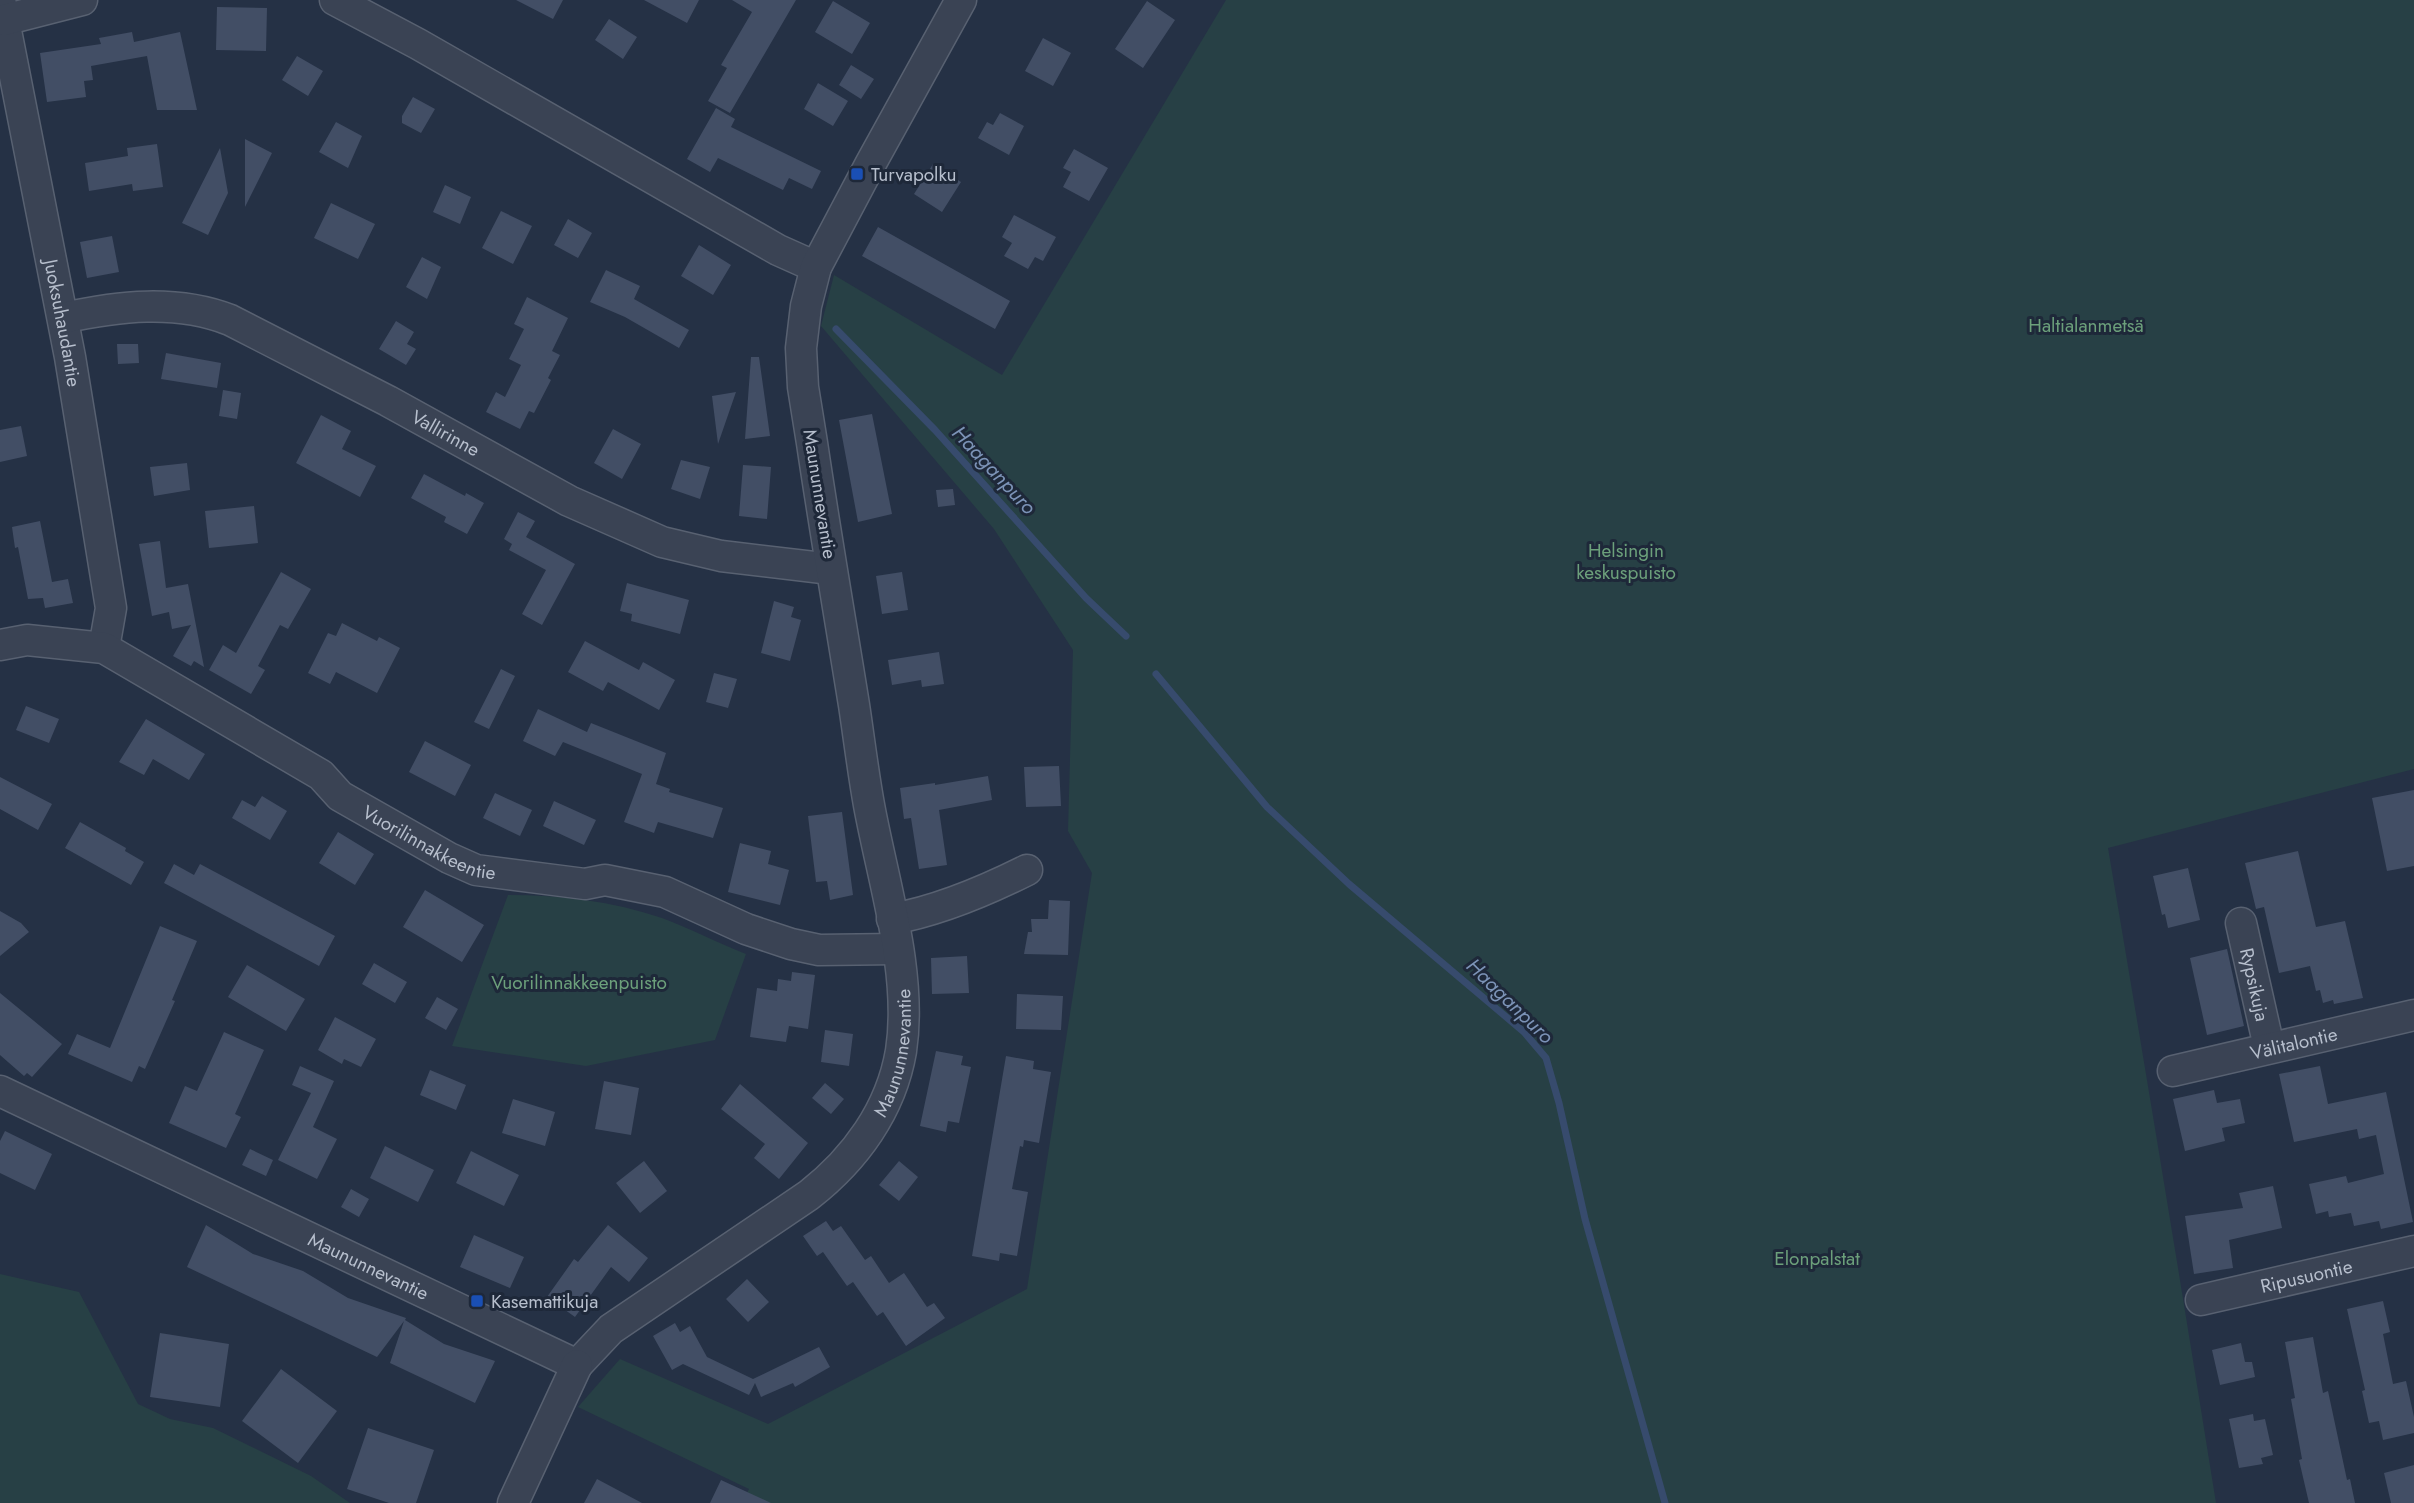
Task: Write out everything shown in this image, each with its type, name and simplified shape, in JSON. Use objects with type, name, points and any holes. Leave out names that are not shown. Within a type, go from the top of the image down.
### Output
[{"type":"street","points":[[2,10],[82,0]]},
{"type":"street","points":[[335,0],[418,44],[778,250],[816,267]]},
{"type":"street","name":"Maununnevantie","points":[[0,1091],[577,1365],[611,1329],[836,1174],[857,1149],[888,1095],[901,1053],[904,1016],[902,972],[869,803],[831,569],[805,399],[801,348],[806,306],[816,267],[961,0]]},
{"type":"street","name":"Juoksuhaudantie","points":[[2,10],[63,318],[111,608],[104,648]]},
{"type":"street","name":"Vallirinne","points":[[63,318],[129,307],[180,307],[209,312],[230,320],[388,401],[569,501],[662,542],[701,553],[831,569]]},
{"type":"street","name":"Vuorilinnakkeentie","points":[[0,645],[27,640],[104,648],[321,775],[340,796],[476,870],[585,884],[605,880],[665,892],[746,929],[819,950],[897,949]]},
{"type":"street","points":[[892,919],[927,911],[999,884],[1027,870]]},
{"type":"street","name":"Rypsikuja","points":[[2241,923],[2269,1047]]},
{"type":"street","name":"Välitalontie","points":[[2173,1071],[2414,1015]]},
{"type":"street","name":"Ripusuontie","points":[[2201,1300],[2414,1251]]},
{"type":"street","points":[[513,1503],[577,1365]]},
{"type":"green space","name":"Helsingin keskuspuisto","points":[[1226,0],[2414,0],[2414,769],[2108,848],[2216,1503],[742,1503],[749,1489],[578,1407],[620,1359],[768,1424],[1027,1289],[1092,873],[1068,831],[1073,650],[994,529],[821,326],[834,275],[1002,375]]},
{"type":"green space","name":"Vuorilinnakkeenpuisto","points":[[508,895],[567,898],[624,907],[662,918],[746,954],[715,1040],[586,1066],[452,1046]]},
{"type":"green space","points":[[0,1274],[79,1292],[138,1404],[170,1419],[213,1428],[311,1476],[350,1503],[0,1503]]},
{"type":"building","points":[[516,0],[563,0],[553,19]]},
{"type":"building","points":[[644,0],[699,0],[687,23]]},
{"type":"building","points":[[732,0],[796,0],[730,113],[708,101],[727,68],[721,65],[752,12]]},
{"type":"building","points":[[833,1],[870,23],[852,54],[815,32]]},
{"type":"building","points":[[1147,1],[1175,20],[1143,68],[1115,49]]},
{"type":"building","points":[[217,7],[267,8],[266,51],[216,50]]},
{"type":"building","points":[[609,19],[637,37],[623,59],[595,40]]},
{"type":"building","points":[[132,32],[134,42],[180,32],[197,110],[157,110],[147,56],[91,66],[93,80],[84,81],[86,97],[47,102],[40,53],[101,44],[99,38]]},
{"type":"building","points":[[1043,38],[1071,53],[1053,86],[1025,71]]},
{"type":"building","points":[[297,56],[323,71],[308,96],[282,80]]},
{"type":"building","points":[[851,65],[874,79],[861,99],[839,85]]},
{"type":"building","points":[[818,83],[848,101],[833,126],[804,109]]},
{"type":"building","points":[[413,97],[435,109],[421,133],[402,123],[402,116]]},
{"type":"building","points":[[716,108],[735,119],[731,127],[821,171],[812,189],[789,178],[783,190],[718,158],[710,172],[687,159]]},
{"type":"building","points":[[1000,113],[1024,126],[1009,155],[978,138],[987,122],[993,125]]},
{"type":"building","points":[[336,122],[362,136],[348,168],[319,152]]},
{"type":"building","points":[[245,139],[272,153],[245,207]]},
{"type":"building","points":[[157,144],[163,187],[133,191],[132,184],[89,191],[85,163],[128,156],[127,148]]},
{"type":"building","points":[[220,148],[228,193],[208,235],[182,223]]},
{"type":"building","points":[[1074,149],[1108,168],[1089,201],[1063,187],[1071,172],[1063,168]]},
{"type":"building","points":[[933,164],[961,182],[942,212],[914,194]]},
{"type":"building","points":[[445,185],[471,197],[460,224],[433,212]]},
{"type":"building","points":[[331,203],[375,224],[358,259],[314,238]]},
{"type":"building","points":[[501,211],[532,226],[513,264],[482,248]]},
{"type":"building","points":[[1014,215],[1056,237],[1043,261],[1035,257],[1028,269],[1004,256],[1012,243],[1002,237]]},
{"type":"building","points":[[568,219],[592,233],[578,258],[554,245]]},
{"type":"building","points":[[878,227],[1010,301],[995,329],[862,256]]},
{"type":"building","points":[[112,236],[119,272],[87,278],[80,242]]},
{"type":"building","points":[[699,245],[731,265],[713,295],[681,276]]},
{"type":"building","points":[[422,257],[441,267],[427,299],[406,287]]},
{"type":"building","points":[[606,270],[640,286],[634,299],[689,330],[679,348],[625,317],[590,302]]},
{"type":"building","points":[[527,297],[568,318],[552,351],[560,355],[548,378],[551,380],[534,413],[529,411],[520,429],[486,412],[496,392],[505,397],[521,365],[509,359],[524,329],[514,324]]},
{"type":"building","points":[[396,321],[414,332],[407,344],[416,349],[406,365],[379,349]]},
{"type":"building","points":[[117,344],[138,344],[139,363],[118,364]]},
{"type":"building","points":[[166,353],[221,363],[217,388],[161,379]]},
{"type":"building","points":[[751,357],[759,357],[770,436],[745,439]]},
{"type":"building","points":[[223,390],[241,393],[237,419],[219,416]]},
{"type":"building","points":[[736,392],[718,444],[712,396]]},
{"type":"building","points":[[872,414],[892,514],[858,522],[839,420]]},
{"type":"building","points":[[321,415],[351,431],[342,449],[376,466],[360,497],[296,463]]},
{"type":"building","points":[[21,426],[27,456],[0,462],[0,430]]},
{"type":"building","points":[[613,429],[641,444],[622,479],[594,463]]},
{"type":"building","points":[[681,460],[710,467],[700,499],[671,489]]},
{"type":"building","points":[[187,463],[190,490],[154,496],[150,467]]},
{"type":"building","points":[[743,465],[771,467],[767,519],[739,516]]},
{"type":"building","points":[[424,474],[484,503],[467,534],[444,522],[446,517],[411,498]]},
{"type":"building","points":[[953,489],[955,505],[938,507],[936,490]]},
{"type":"building","points":[[254,506],[258,543],[209,548],[205,511]]},
{"type":"building","points":[[518,512],[535,521],[526,537],[575,564],[542,625],[522,614],[546,570],[509,550],[512,544],[504,539]]},
{"type":"building","points":[[40,521],[52,582],[68,579],[73,603],[45,608],[43,598],[28,599],[12,527]]},
{"type":"building","points":[[160,541],[166,588],[188,584],[204,667],[194,661],[191,666],[173,656],[191,625],[172,629],[169,612],[152,616],[139,544]]},
{"type":"building","points":[[281,572],[311,589],[288,629],[280,625],[258,666],[265,670],[251,694],[209,670],[223,645],[236,653]]},
{"type":"building","points":[[902,572],[908,610],[882,614],[876,576]]},
{"type":"building","points":[[627,583],[689,600],[680,634],[631,621],[632,614],[620,611]]},
{"type":"building","points":[[774,601],[794,607],[791,617],[801,620],[790,661],[761,653]]},
{"type":"building","points":[[342,623],[377,641],[379,637],[400,648],[377,693],[336,672],[330,684],[308,673],[328,633],[336,636]]},
{"type":"building","points":[[585,641],[639,670],[643,662],[675,680],[659,710],[608,682],[603,691],[568,672]]},
{"type":"building","points":[[939,652],[944,684],[922,687],[921,680],[892,685],[888,660]]},
{"type":"building","points":[[501,669],[515,676],[489,729],[474,722]]},
{"type":"building","points":[[714,673],[737,679],[728,708],[706,702]]},
{"type":"building","points":[[26,706],[59,719],[49,743],[16,730]]},
{"type":"building","points":[[538,709],[587,732],[591,723],[666,753],[656,784],[670,789],[669,792],[723,808],[713,838],[658,822],[654,833],[624,822],[642,774],[563,742],[555,756],[523,741]]},
{"type":"building","points":[[146,719],[205,754],[189,780],[153,759],[144,775],[119,762]]},
{"type":"building","points":[[425,741],[471,765],[455,796],[409,772]]},
{"type":"building","points":[[1059,766],[1061,806],[1026,807],[1024,767]]},
{"type":"building","points":[[988,776],[992,800],[939,810],[947,865],[919,869],[911,818],[904,819],[900,788]]},
{"type":"building","points":[[0,777],[52,804],[38,830],[0,809]]},
{"type":"building","points":[[2414,790],[2414,866],[2387,871],[2372,798]]},
{"type":"building","points":[[495,793],[532,810],[520,836],[483,818]]},
{"type":"building","points":[[262,796],[287,811],[270,840],[232,818],[242,800],[255,807]]},
{"type":"building","points":[[554,801],[596,820],[584,845],[543,826]]},
{"type":"building","points":[[842,812],[853,895],[830,900],[827,881],[816,882],[808,816]]},
{"type":"building","points":[[80,822],[126,848],[125,851],[144,862],[131,885],[65,848]]},
{"type":"building","points":[[338,832],[374,854],[355,885],[319,863]]},
{"type":"building","points":[[740,843],[771,851],[768,864],[789,870],[780,905],[728,892]]},
{"type":"building","points":[[2298,851],[2316,927],[2345,921],[2363,998],[2334,1004],[2333,1000],[2323,1003],[2320,990],[2316,991],[2310,966],[2279,973],[2264,907],[2256,909],[2245,863]]},
{"type":"building","points":[[174,864],[194,875],[200,864],[335,936],[319,966],[164,883]]},
{"type":"building","points":[[2188,868],[2200,920],[2168,928],[2165,914],[2162,915],[2153,876]]},
{"type":"building","points":[[425,890],[484,925],[462,962],[403,927]]},
{"type":"building","points":[[1049,900],[1070,901],[1068,955],[1024,954],[1028,932],[1032,932],[1031,919],[1048,919]]},
{"type":"building","points":[[0,911],[21,923],[29,932],[0,956]]},
{"type":"building","points":[[160,926],[197,941],[172,1000],[175,1001],[145,1069],[139,1066],[132,1082],[68,1054],[77,1034],[110,1048]]},
{"type":"building","points":[[2227,949],[2244,1026],[2207,1035],[2190,958]]},
{"type":"building","points":[[967,956],[969,993],[932,994],[931,958]]},
{"type":"building","points":[[374,963],[407,982],[395,1003],[362,984]]},
{"type":"building","points":[[247,965],[305,999],[286,1031],[228,997]]},
{"type":"building","points":[[792,972],[815,975],[808,1029],[789,1026],[786,1042],[750,1037],[757,988],[777,991],[778,979],[791,981]]},
{"type":"building","points":[[0,993],[62,1044],[32,1077],[27,1073],[24,1076],[0,1055]]},
{"type":"building","points":[[1017,994],[1063,996],[1061,1030],[1016,1029]]},
{"type":"building","points":[[437,997],[458,1009],[446,1030],[425,1018]]},
{"type":"building","points":[[335,1017],[376,1039],[361,1067],[344,1059],[342,1064],[318,1050]]},
{"type":"building","points":[[825,1030],[853,1034],[849,1066],[821,1062]]},
{"type":"building","points":[[224,1032],[264,1050],[235,1114],[241,1117],[226,1148],[169,1123],[185,1086],[197,1091]]},
{"type":"building","points":[[936,1051],[963,1056],[961,1065],[971,1067],[959,1123],[948,1121],[946,1132],[920,1126]]},
{"type":"building","points":[[1006,1056],[1034,1061],[1033,1069],[1051,1072],[1039,1143],[1024,1140],[1023,1147],[1020,1146],[1012,1189],[1028,1192],[1017,1256],[1000,1253],[999,1261],[972,1256]]},
{"type":"building","points":[[300,1066],[334,1081],[313,1127],[337,1139],[317,1179],[278,1160],[311,1093],[292,1085]]},
{"type":"building","points":[[2320,1066],[2328,1104],[2386,1092],[2413,1222],[2381,1229],[2379,1221],[2354,1226],[2351,1213],[2329,1217],[2328,1211],[2316,1214],[2309,1184],[2346,1176],[2348,1183],[2384,1174],[2376,1135],[2359,1139],[2357,1129],[2294,1142],[2279,1074]]},
{"type":"building","points":[[430,1070],[466,1085],[456,1110],[420,1095]]},
{"type":"building","points":[[604,1081],[639,1088],[631,1135],[595,1129]]},
{"type":"building","points":[[825,1083],[844,1099],[831,1114],[812,1098]]},
{"type":"building","points":[[740,1084],[808,1143],[779,1179],[754,1158],[765,1144],[721,1109]]},
{"type":"building","points":[[2214,1090],[2217,1103],[2240,1099],[2245,1123],[2222,1128],[2225,1141],[2185,1151],[2173,1099]]},
{"type":"building","points":[[513,1099],[555,1112],[545,1146],[502,1133]]},
{"type":"building","points":[[5,1131],[52,1154],[35,1190],[0,1173],[0,1141]]},
{"type":"building","points":[[385,1146],[434,1170],[418,1202],[370,1178]]},
{"type":"building","points":[[250,1149],[273,1160],[266,1176],[242,1165]]},
{"type":"building","points":[[471,1151],[519,1175],[504,1206],[456,1183]]},
{"type":"building","points":[[644,1161],[667,1191],[640,1213],[616,1183]]},
{"type":"building","points":[[899,1161],[918,1177],[899,1201],[879,1185]]},
{"type":"building","points":[[2273,1186],[2282,1228],[2229,1240],[2233,1268],[2194,1274],[2185,1216],[2243,1208],[2239,1193]]},
{"type":"building","points":[[351,1189],[369,1199],[359,1217],[341,1207]]},
{"type":"building","points":[[826,1221],[833,1231],[841,1226],[865,1260],[871,1256],[889,1283],[904,1273],[927,1307],[934,1303],[945,1318],[906,1346],[883,1312],[877,1316],[853,1282],[847,1286],[823,1252],[817,1256],[803,1236]]},
{"type":"building","points":[[206,1225],[253,1254],[303,1271],[348,1298],[406,1318],[405,1320],[444,1344],[495,1361],[475,1403],[390,1363],[404,1321],[377,1357],[187,1267]]},
{"type":"building","points":[[608,1225],[648,1258],[629,1282],[611,1267],[575,1317],[547,1297],[574,1259],[578,1262]]},
{"type":"building","points":[[474,1235],[524,1257],[510,1288],[460,1267]]},
{"type":"building","points":[[747,1279],[769,1302],[748,1322],[726,1299]]},
{"type":"building","points":[[2383,1301],[2390,1332],[2383,1334],[2393,1384],[2406,1381],[2414,1417],[2414,1433],[2383,1440],[2379,1421],[2369,1423],[2362,1391],[2365,1390],[2347,1309]]},
{"type":"building","points":[[675,1323],[680,1332],[690,1326],[707,1357],[753,1379],[819,1347],[830,1367],[795,1387],[793,1383],[761,1397],[755,1383],[749,1395],[683,1364],[672,1370],[653,1336]]},
{"type":"building","points":[[160,1333],[229,1344],[220,1407],[150,1397]]},
{"type":"building","points":[[2313,1337],[2323,1393],[2328,1391],[2347,1480],[2350,1479],[2355,1503],[2309,1503],[2299,1460],[2302,1459],[2291,1399],[2295,1398],[2285,1342]]},
{"type":"building","points":[[2241,1343],[2245,1362],[2252,1362],[2255,1377],[2220,1385],[2212,1350]]},
{"type":"building","points":[[281,1369],[337,1411],[298,1463],[242,1421]]},
{"type":"building","points":[[2253,1414],[2254,1421],[2265,1419],[2273,1455],[2261,1458],[2263,1464],[2239,1468],[2229,1419]]},
{"type":"building","points":[[368,1428],[434,1450],[416,1503],[389,1503],[347,1489]]},
{"type":"building","points":[[2414,1465],[2414,1503],[2391,1503],[2384,1473]]},
{"type":"building","points":[[597,1479],[642,1503],[584,1503]]},
{"type":"building","points":[[721,1480],[771,1503],[710,1503]]},
{"type":"waterway","name":"Haaganpuro","points":[[836,329],[935,430],[1086,598],[1126,636]]},
{"type":"waterway","name":"Haaganpuro","points":[[1156,674],[1267,807],[1349,884],[1524,1032],[1546,1058],[1585,1219],[1665,1503]]},
{"type":"place","name":"Turvapolku","points":[[857,174]]},
{"type":"place","name":"Kasemattikuja","points":[[477,1301]]},
{"type":"park label","name":"Haltialanmetsä","points":[[2086,325]]},
{"type":"park label","name":"Elonpalstat","points":[[1817,1258]]}]
